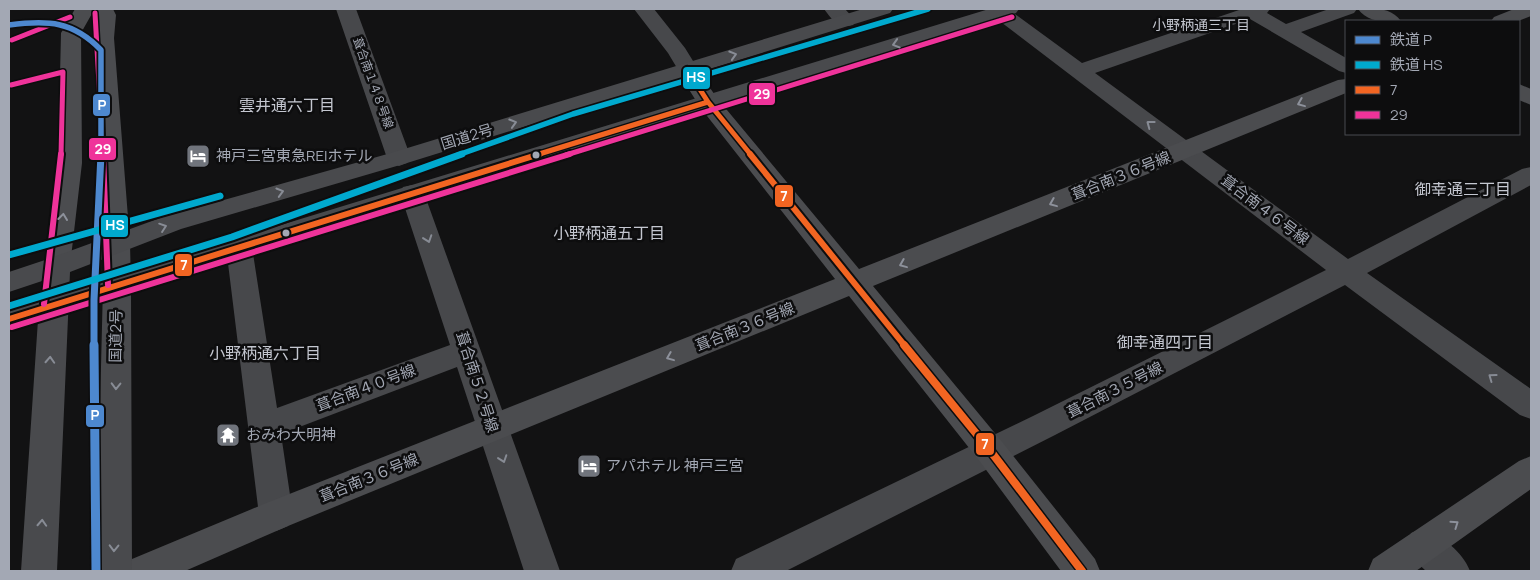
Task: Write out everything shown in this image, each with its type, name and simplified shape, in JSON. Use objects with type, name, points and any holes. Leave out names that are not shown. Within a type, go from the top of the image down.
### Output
[{"type":"main road","name":"国道2号","points":[[9,282],[172,223],[399,158],[687,69],[840,15],[883,9]]},
{"type":"main road","points":[[9,319],[1004,11]]},
{"type":"main road","points":[[39,571],[53,305],[57,266]]},
{"type":"main road","name":"国道2号","points":[[114,571],[117,284]]},
{"type":"street","points":[[57,266],[70,163],[71,33],[85,9]]},
{"type":"street","points":[[103,9],[106,15],[104,38],[117,243],[117,284]]},
{"type":"street","name":"葺合南１４８号線","points":[[346,9],[399,158]]},
{"type":"street","points":[[644,9],[678,52],[708,102],[992,453],[1082,571]]},
{"type":"street","points":[[1285,31],[1347,9]]},
{"type":"street","points":[[1368,9],[1389,20]]},
{"type":"street","points":[[1504,20],[1531,9]]},
{"type":"street","points":[[1079,71],[1256,10],[1285,31],[1345,66]]},
{"type":"street","name":"葺合南４６号線","points":[[1004,11],[1079,71],[1184,150],[1531,406]]},
{"type":"street","name":"葺合南３６号線","points":[[145,571],[276,515],[1345,85]]},
{"type":"street","points":[[1520,92],[1531,98]]},
{"type":"street","name":"葺合南３５号線","points":[[749,571],[992,453],[1347,272],[1531,175]]},
{"type":"street","name":"葺合南５２号線","points":[[412,193],[542,571]]},
{"type":"street","points":[[239,247],[276,515]]},
{"type":"street","name":"葺合南４０号線","points":[[265,426],[467,351]]},
{"type":"street","points":[[1386,571],[1531,471]]},
{"type":"street","points":[[1423,545],[1452,571]]},
{"type":"rail line","name":"HS","points":[[9,306],[232,237],[573,114],[928,9]]},
{"type":"rail line","name":"P","points":[[9,25],[35,22],[59,24],[81,32],[101,50],[102,133],[94,300],[96,571]]},
{"type":"rail line","name":"HS","points":[[9,255],[220,196]]},
{"type":"transit line","name":"29","points":[[95,13],[108,243],[108,285]]},
{"type":"transit line","name":"29","points":[[12,40],[70,17]]},
{"type":"transit line","name":"29","points":[[12,327],[1012,17]]},
{"type":"transit line","name":"7","points":[[687,69],[708,102],[992,453],[1082,571]]},
{"type":"transit line","name":"29","points":[[11,85],[63,72],[61,162],[44,304]]},
{"type":"transit line","name":"7","points":[[9,319],[708,102]]},
{"type":"place","name":"神戸三宮東急REIホテル","points":[[198,156]]},
{"type":"place","name":"おみわ大明神","points":[[228,435]]},
{"type":"place","name":"アパホテル 神戸三宮","points":[[589,466]]},
{"type":"district","name":"小野柄通三丁目","points":[[1201,25]]},
{"type":"district","name":"雲井通六丁目","points":[[287,105]]},
{"type":"district","name":"御幸通三丁目","points":[[1463,189]]},
{"type":"district","name":"小野柄通五丁目","points":[[609,233]]},
{"type":"district","name":"御幸通四丁目","points":[[1165,342]]},
{"type":"district","name":"小野柄通六丁目","points":[[265,353]]}]
